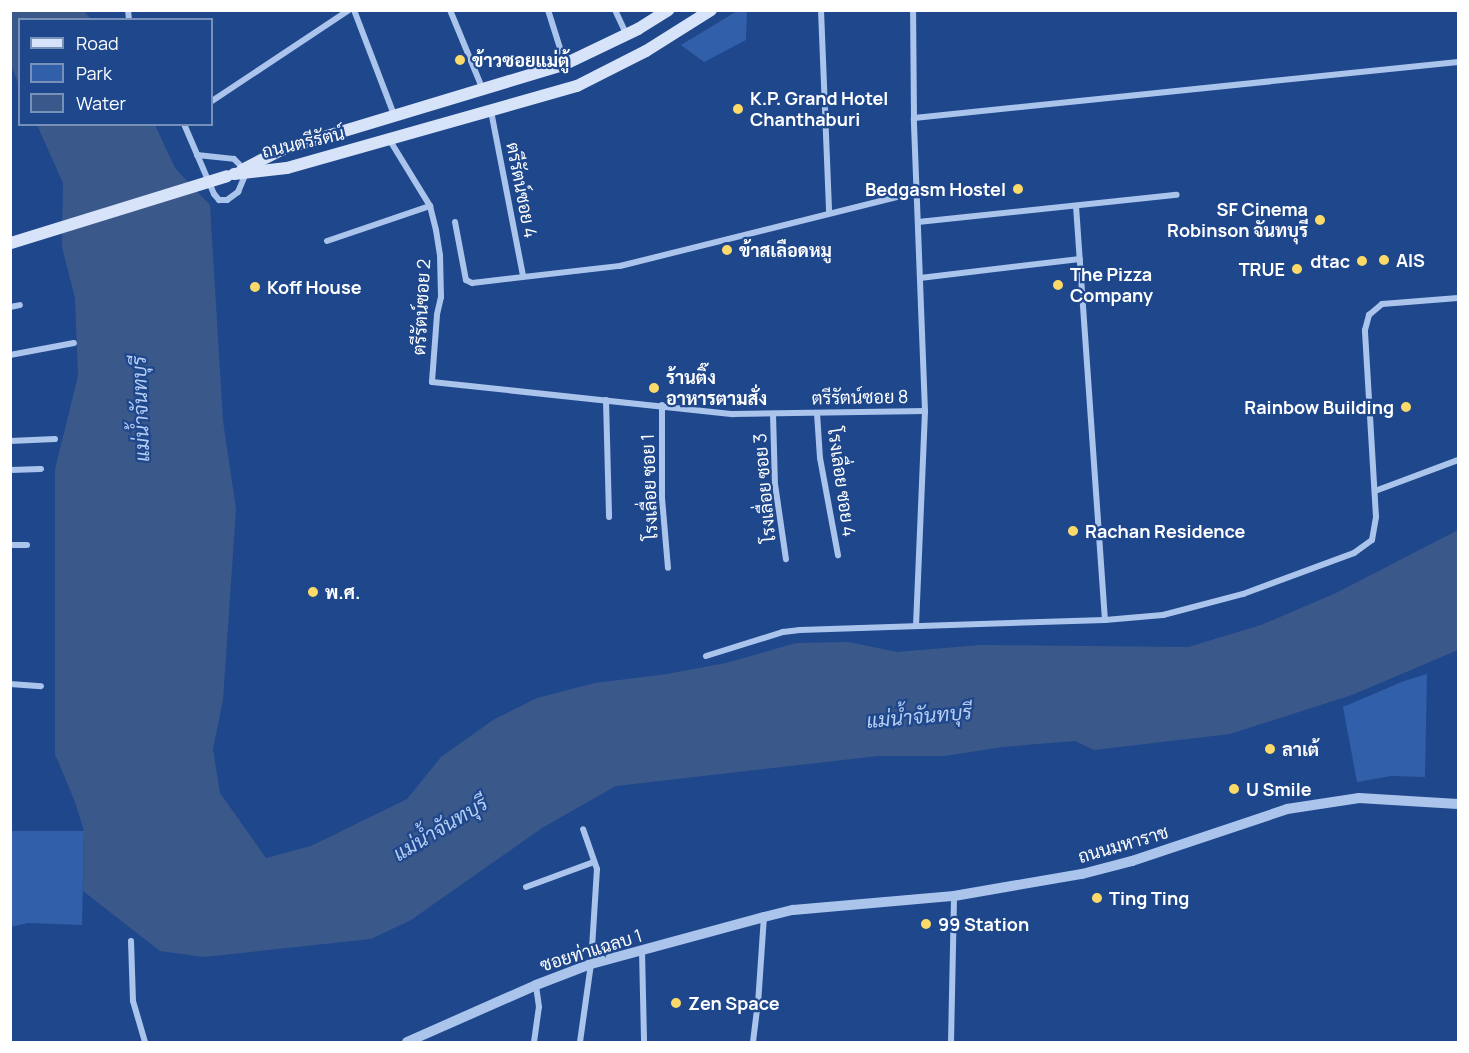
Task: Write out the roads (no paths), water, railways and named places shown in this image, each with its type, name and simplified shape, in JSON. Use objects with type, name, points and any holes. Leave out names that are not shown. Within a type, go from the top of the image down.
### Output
[{"type":"main road","name":"ถนนตรีรัตน์","points":[[11,244],[238,173],[281,150],[565,64],[626,35],[669,10]]},
{"type":"main road","name":"ถนนตรีรัตน์","points":[[238,173],[287,168],[577,86],[646,51],[711,10]]},
{"type":"street","points":[[213,100],[352,10],[395,116]]},
{"type":"street","points":[[450,10],[483,90]]},
{"type":"street","points":[[548,10],[565,64]]},
{"type":"street","points":[[615,10],[626,35]]},
{"type":"street","points":[[821,10],[829,213]]},
{"type":"street","name":"ตรีรัตน์ซอย 8","points":[[432,382],[733,414],[925,411],[914,118],[914,10]]},
{"type":"street","points":[[914,118],[1458,62]]},
{"type":"street","name":"ตรีรัตน์ซอย 4","points":[[490,111],[524,275]]},
{"type":"street","points":[[185,126],[196,155],[219,200],[227,200],[238,192],[238,173],[234,159],[196,155]]},
{"type":"street","name":"ตรีรัตน์ซอย 2","points":[[389,139],[430,206],[440,255],[441,297],[437,315],[432,382]]},
{"type":"street","points":[[455,222],[468,283],[620,266],[917,192]]},
{"type":"street","points":[[918,222],[1177,195]]},
{"type":"street","points":[[327,241],[430,206]]},
{"type":"street","points":[[1076,206],[1105,620]]},
{"type":"street","points":[[920,278],[1080,259]]},
{"type":"street","points":[[706,656],[783,632],[1105,620],[1163,615],[1213,603],[1354,553],[1372,540],[1375,531],[1375,491],[1365,330],[1368,315],[1382,304],[1458,298]]},
{"type":"street","points":[[10,307],[20,305]]},
{"type":"street","points":[[10,355],[74,343]]},
{"type":"street","points":[[606,399],[609,517]]},
{"type":"street","name":"โรงเลื่อย ซอย 1","points":[[662,405],[662,498],[668,568]]},
{"type":"street","points":[[916,626],[925,411]]},
{"type":"street","name":"โรงเลื่อย ซอย 4","points":[[818,413],[820,458],[838,555]]},
{"type":"street","name":"โรงเลื่อย ซอย 3","points":[[773,414],[775,484],[786,559]]},
{"type":"street","points":[[10,441],[55,439]]},
{"type":"street","points":[[1375,491],[1458,460]]},
{"type":"street","points":[[10,470],[42,469]]},
{"type":"street","points":[[10,545],[27,545]]},
{"type":"street","points":[[10,684],[41,686]]},
{"type":"street","name":"ถนนมหาราช","points":[[793,910],[954,896],[1082,874],[1132,861],[1287,809],[1359,798],[1458,804]]},
{"type":"street","points":[[580,1042],[591,963],[597,869],[583,829]]},
{"type":"street","points":[[526,887],[594,862]]},
{"type":"street","points":[[951,1042],[954,896]]},
{"type":"street","name":"ซอยท่าแฉลบ 1","points":[[407,1042],[591,963],[793,910]]},
{"type":"street","points":[[753,1042],[759,1004],[764,917]]},
{"type":"street","points":[[131,941],[133,1001],[145,1042]]},
{"type":"street","points":[[642,951],[644,1042]]},
{"type":"street","points":[[534,1042],[539,1006],[536,985]]},
{"type":"water","points":[[10,11],[84,11],[90,18],[18,18],[18,82],[11,65]]},
{"type":"water","name":"แม่น้ำจันทบุรี","points":[[37,126],[155,126],[175,168],[210,205],[223,421],[236,509],[223,700],[213,749],[220,793],[266,858],[311,846],[407,799],[441,757],[493,720],[537,698],[595,683],[667,674],[726,663],[796,643],[849,642],[897,652],[980,645],[1188,647],[1261,625],[1336,593],[1458,530],[1458,650],[1352,695],[1230,734],[1094,750],[1075,741],[1002,747],[945,756],[878,756],[616,786],[542,828],[411,920],[371,939],[204,957],[160,951],[83,891],[84,831],[55,754],[55,469],[78,376],[75,298],[62,247],[63,183]]},
{"type":"place","name":"ข้าวซอยแม่ตู้","points":[[460,60]]},
{"type":"place","name":"K.P. Grand Hotel Chanthaburi","points":[[738,109]]},
{"type":"place","name":"Bedgasm Hostel","points":[[1018,189]]},
{"type":"place","name":"SF Cinema Robinson จันทบุรี","points":[[1320,220]]},
{"type":"place","name":"ข้าสเลือดหมู","points":[[727,250]]},
{"type":"place","name":"AIS","points":[[1384,260]]},
{"type":"place","name":"dtac","points":[[1362,261]]},
{"type":"place","name":"TRUE","points":[[1297,269]]},
{"type":"place","name":"The Pizza Company","points":[[1058,285]]},
{"type":"place","name":"Koff House","points":[[255,287]]},
{"type":"place","name":"ร้านติ๊ง อาหารตามสั่ง","points":[[654,388]]},
{"type":"place","name":"Rainbow Building","points":[[1406,407]]},
{"type":"place","name":"Rachan Residence","points":[[1073,531]]},
{"type":"place","name":"พ.ศ.","points":[[313,592]]},
{"type":"place","name":"ลาเต้","points":[[1270,749]]},
{"type":"place","name":"U Smile","points":[[1234,789]]},
{"type":"place","name":"Ting Ting","points":[[1097,898]]},
{"type":"place","name":"99 Station","points":[[926,924]]},
{"type":"place","name":"Zen Space","points":[[676,1003]]}]
